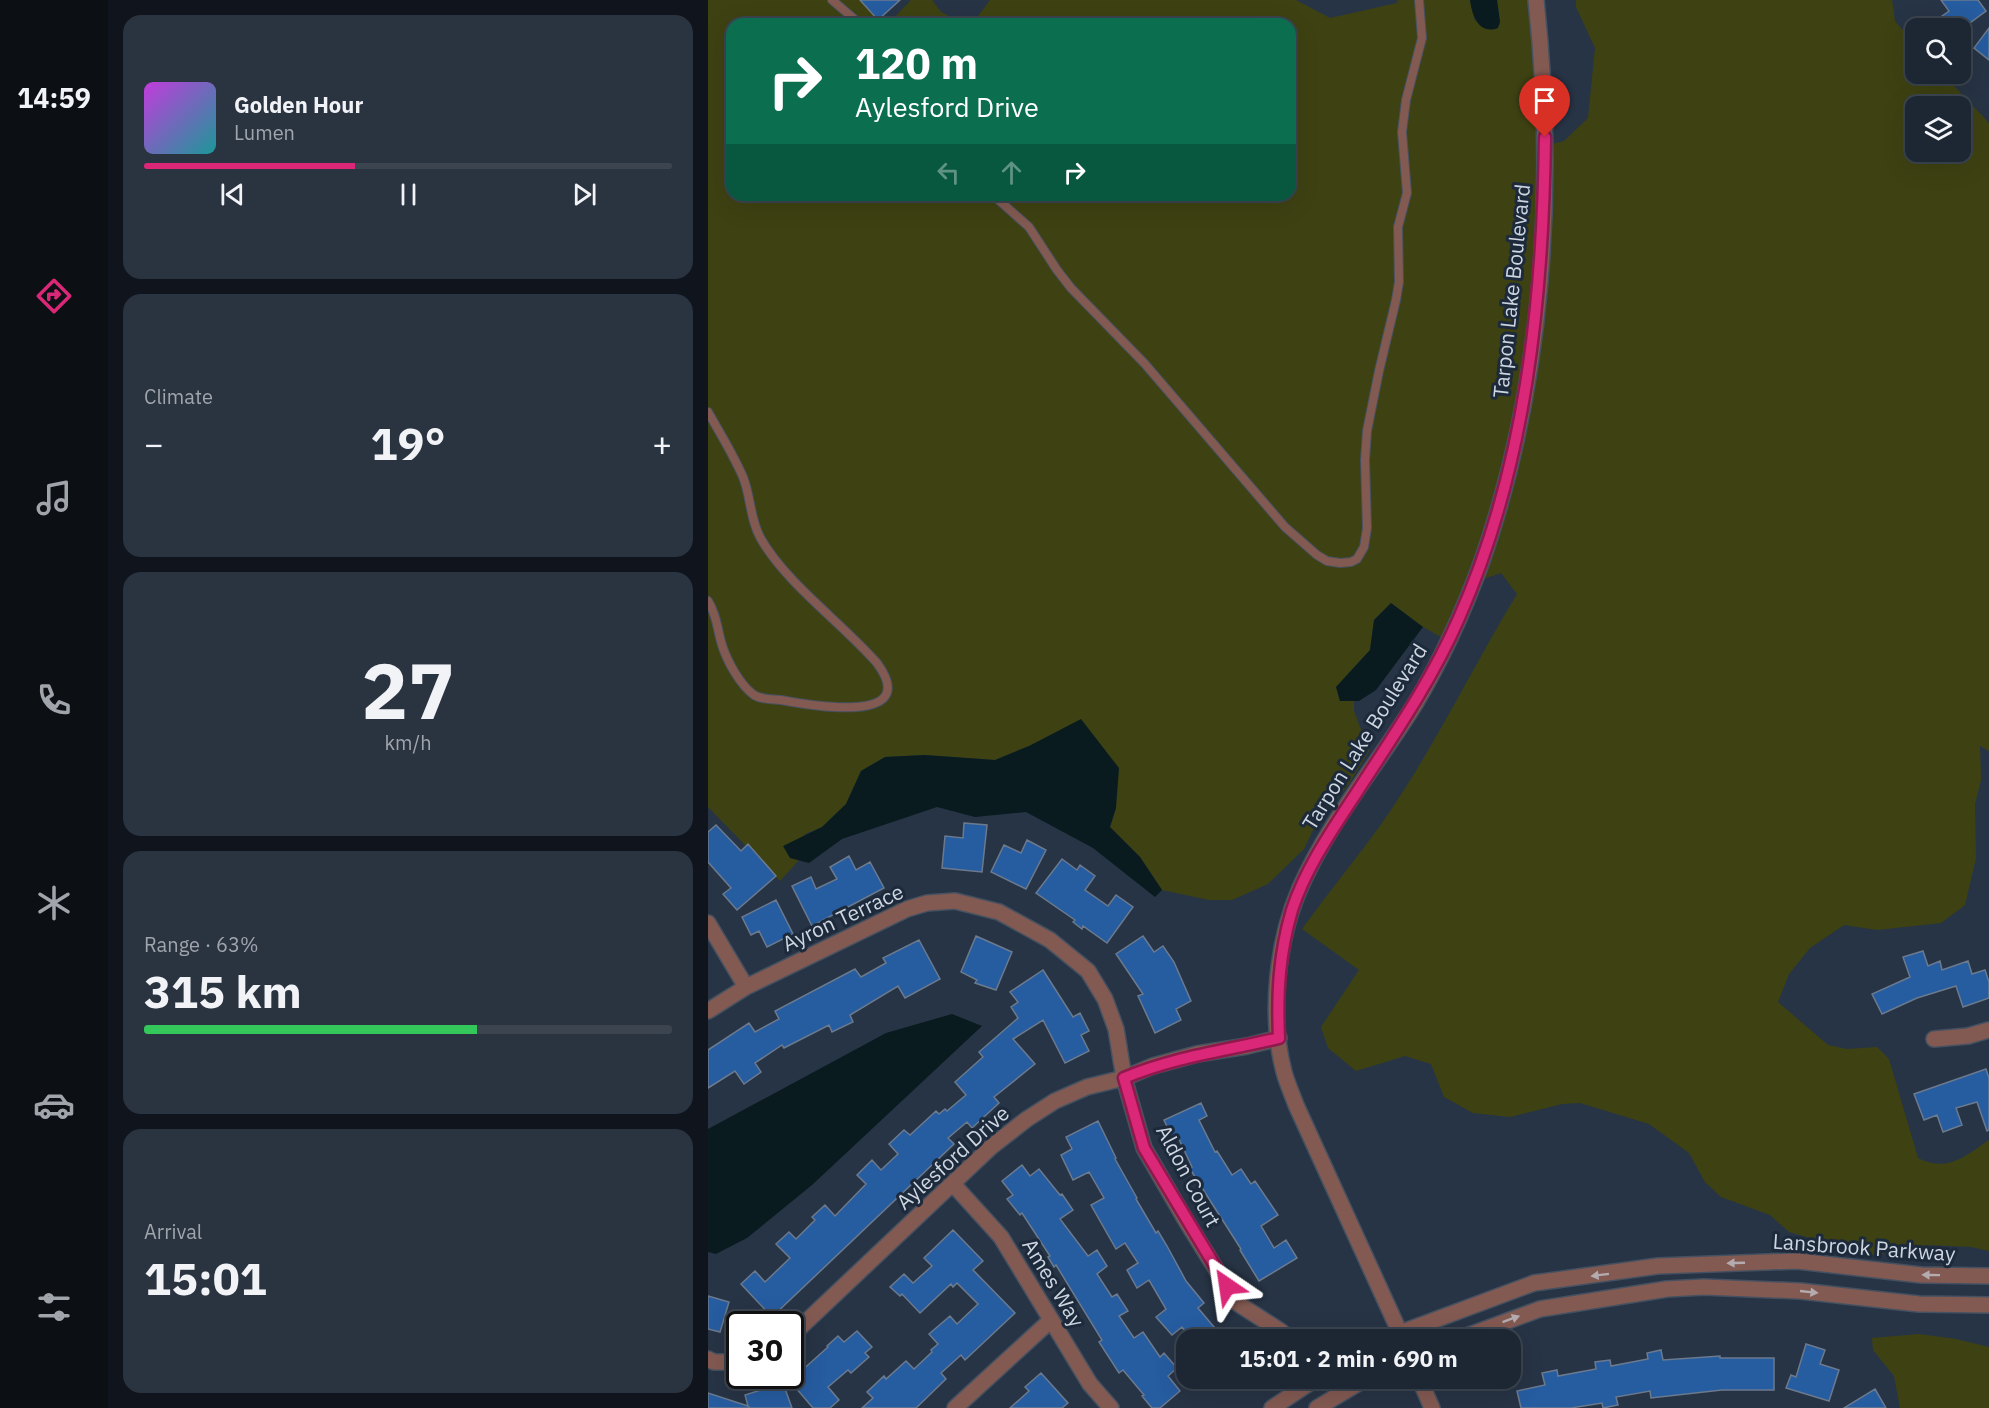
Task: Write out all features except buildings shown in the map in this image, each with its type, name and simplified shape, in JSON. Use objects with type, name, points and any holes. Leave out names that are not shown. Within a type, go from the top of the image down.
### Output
[{"type":"street","name":"Tarpon Lake Boulevard","points":[[1394,1329],[1296,1105],[1284,1070],[1279,1038],[1277,990],[1280,960],[1290,917],[1300,888],[1332,830],[1415,703],[1455,627],[1498,511],[1525,392],[1542,240],[1545,113],[1536,0]]},
{"type":"street","name":"Ayron Terrace","points":[[708,1011],[746,987],[907,909],[927,903],[955,901],[1005,915],[1050,940],[1088,971],[1105,999],[1116,1029],[1124,1078]]},
{"type":"street","points":[[708,923],[746,987]]},
{"type":"street","points":[[1934,1039],[1968,1036],[1989,1029]]},
{"type":"street","name":"Aylesford Drive","points":[[804,1324],[990,1147],[1055,1101],[1153,1066],[1197,1054],[1279,1038]]},
{"type":"street","name":"Aldon Court","points":[[1124,1078],[1144,1148],[1202,1247],[1237,1303],[1277,1329]]},
{"type":"street","name":"Ames Way","points":[[953,1184],[1001,1237],[1090,1384],[1111,1408]]},
{"type":"street","name":"Lansbrook Parkway","points":[[1417,1329],[1534,1283],[1658,1266],[1797,1261],[1921,1275],[1989,1276]]},
{"type":"street","points":[[1486,1329],[1540,1309],[1667,1289],[1704,1287],[1800,1291],[1919,1304],[1989,1305]]},
{"type":"street","points":[[956,1408],[1051,1320]]},
{"type":"street","points":[[708,1359],[714,1362],[726,1362]]},
{"type":"street","points":[[1272,1408],[1300,1389]]},
{"type":"street","points":[[1317,1408],[1349,1389]]},
{"type":"street","points":[[1424,1389],[1432,1408]]},
{"type":"lane","points":[[832,0],[853,18]]},
{"type":"lane","points":[[1000,201],[1029,227],[1071,288],[1138,355],[1285,526],[1317,555],[1328,561],[1351,562],[1361,554],[1364,548],[1367,528],[1365,460],[1367,431],[1396,300],[1398,227],[1407,193],[1402,132],[1422,38],[1419,0]]},
{"type":"lane","points":[[708,412],[743,478],[759,536],[801,586],[877,663],[885,678],[886,692],[875,705],[861,708],[803,705],[759,697],[743,684],[726,655],[720,640],[716,615],[708,601]]},
{"type":"green space","points":[[708,0],[864,0],[878,18],[726,18],[726,201],[1296,201],[1296,18],[976,18],[990,0],[1296,0],[1330,18],[1397,3],[1398,0],[1470,0],[1475,21],[1500,22],[1497,0],[1529,0],[1535,79],[1537,160],[1535,242],[1527,325],[1515,407],[1496,487],[1472,564],[1441,637],[1423,627],[1391,603],[1374,620],[1370,650],[1336,687],[1340,701],[1354,701],[1354,711],[1369,751],[1349,784],[1315,826],[1304,849],[1268,884],[1232,900],[1209,900],[1162,890],[1140,857],[1110,827],[1116,808],[1029,746],[995,760],[925,755],[885,757],[861,771],[846,804],[822,827],[805,834],[790,858],[799,860],[780,881],[708,807]]},
{"type":"green space","points":[[911,0],[932,0],[941,12],[954,18],[894,18]]},
{"type":"green space","points":[[1576,0],[1892,0],[1895,21],[1905,32],[1905,84],[1952,84],[1964,96],[1905,96],[1905,162],[1971,162],[1971,104],[1989,123],[1989,751],[1980,746],[1981,780],[1975,804],[1976,858],[1965,905],[1941,923],[1877,930],[1844,925],[1810,948],[1789,974],[1778,1002],[1828,1045],[1847,1049],[1877,1047],[1889,1059],[1918,1158],[1938,1164],[1956,1161],[1989,1140],[1989,1251],[1971,1247],[1927,1245],[1872,1256],[1789,1232],[1770,1215],[1721,1197],[1705,1182],[1689,1153],[1649,1124],[1580,1103],[1562,1104],[1510,1117],[1473,1113],[1444,1097],[1431,1064],[1405,1056],[1356,1071],[1328,1048],[1321,1027],[1359,970],[1302,929],[1401,795],[1517,594],[1501,573],[1483,579],[1505,513],[1552,144],[1564,141],[1588,118],[1595,48],[1576,7]]},
{"type":"green space","points":[[1919,1334],[1956,1339],[1989,1347],[1989,1408],[1900,1408],[1894,1376],[1873,1350],[1872,1338]]},
{"type":"shaded area","points":[[1470,0],[1497,0],[1500,22],[1498,28],[1486,29],[1478,23]]},
{"type":"shaded area","points":[[1391,603],[1423,627],[1376,690],[1359,701],[1340,701],[1336,687],[1370,650],[1374,620]]},
{"type":"shaded area","points":[[1081,719],[1119,768],[1116,808],[1110,827],[1140,857],[1162,890],[1155,897],[1093,848],[1026,812],[975,817],[937,807],[842,839],[809,863],[790,858],[783,846],[822,827],[846,804],[861,771],[885,757],[925,755],[995,760],[1029,746]]},
{"type":"shaded area","points":[[952,1014],[982,1026],[812,1185],[747,1238],[716,1254],[708,1252],[708,1129],[886,1033]]},
{"type":"route","points":[[1227,1286],[1144,1148],[1124,1078],[1153,1066],[1197,1054],[1279,1038],[1277,990],[1280,960],[1300,888],[1332,830],[1415,703],[1437,664],[1459,618],[1498,511],[1525,392],[1534,326],[1541,252],[1545,137]]}]
